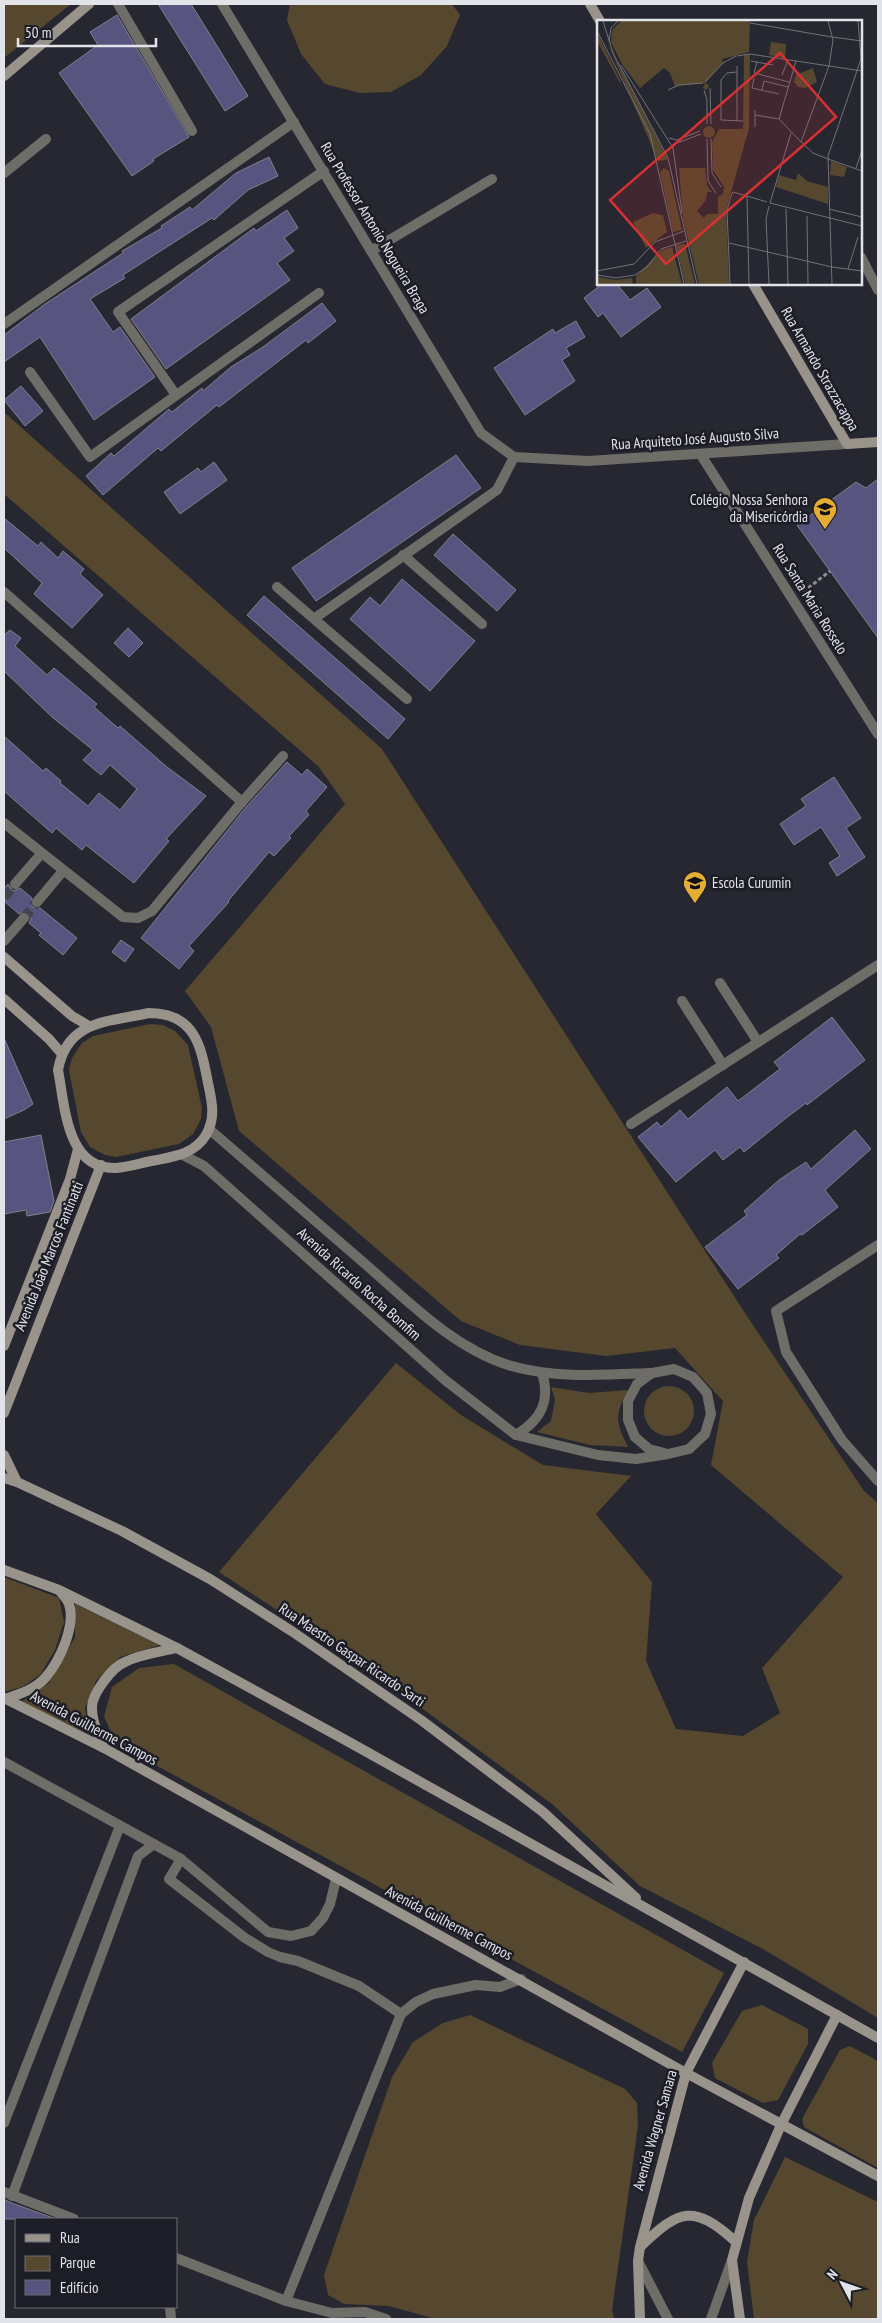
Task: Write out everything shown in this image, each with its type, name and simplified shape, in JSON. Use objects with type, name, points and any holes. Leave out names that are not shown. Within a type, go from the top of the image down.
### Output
[{"type":"main road","points":[[4,76],[89,4]]},
{"type":"main road","points":[[590,4],[599,20]]},
{"type":"main road","name":"Rua Armando Strazzacappa","points":[[754,285],[847,444]]},
{"type":"main road","name":"Rua Arquiteto José Augusto Silva","points":[[847,444],[878,442]]},
{"type":"main road","points":[[4,957],[72,1016],[89,1026]]},
{"type":"main road","points":[[4,999],[49,1039],[62,1054]]},
{"type":"main road","points":[[158,1013],[174,1017],[187,1026],[201,1047],[213,1107],[209,1129],[196,1147],[183,1155],[116,1168],[101,1166],[88,1159],[78,1149],[71,1136],[58,1070],[62,1054],[70,1040],[89,1026],[158,1013]]},
{"type":"main road","name":"Avenida João Marcos Fantinatti","points":[[4,1346],[70,1179],[78,1149]]},
{"type":"main road","name":"Avenida João Marcos Fantinatti","points":[[4,1413],[101,1166]]},
{"type":"main road","points":[[4,1455],[17,1482]]},
{"type":"main road","name":"Rua Maestro Gaspar Ricardo Sarti","points":[[4,1478],[17,1482],[122,1531],[210,1579],[293,1632],[421,1720],[543,1812],[648,1909]]},
{"type":"main road","points":[[4,1570],[59,1590],[178,1648],[878,2038]]},
{"type":"main road","points":[[4,1699],[25,1692],[46,1677],[61,1652],[70,1626],[69,1604],[59,1590]]},
{"type":"main road","points":[[104,1748],[94,1726],[91,1705],[104,1679],[122,1662],[146,1654],[178,1648]]},
{"type":"main road","name":"Avenida Guilherme Campos","points":[[4,1699],[104,1748],[336,1879],[522,1979],[781,2125],[878,2176]]},
{"type":"main road","name":"Avenida Wagner Samara","points":[[640,2319],[638,2261],[640,2247],[686,2072],[744,1962]]},
{"type":"main road","points":[[740,2319],[732,2260],[735,2241],[749,2198],[781,2125],[837,2015]]},
{"type":"main road","points":[[640,2247],[663,2225],[685,2215],[700,2216],[709,2220],[735,2241]]},
{"type":"street","points":[[118,4],[192,131]]},
{"type":"street","name":"Rua Professor Antonio Nogueira Braga","points":[[222,4],[480,433],[514,457]]},
{"type":"street","points":[[4,324],[294,122]]},
{"type":"street","points":[[4,173],[46,138]]},
{"type":"street","points":[[176,395],[118,312],[324,171]]},
{"type":"street","points":[[371,251],[492,179]]},
{"type":"street","points":[[862,259],[878,290]]},
{"type":"street","points":[[30,372],[90,457],[319,292]]},
{"type":"street","name":"Rua Arquiteto José Augusto Silva","points":[[514,457],[588,461],[847,444]]},
{"type":"street","name":"Rua Santa Maria Rosselo","points":[[701,455],[878,734]]},
{"type":"street","points":[[314,618],[497,490],[514,457]]},
{"type":"street","points":[[403,555],[482,624]]},
{"type":"street","points":[[277,587],[407,700]]},
{"type":"street","points":[[4,592],[242,802]]},
{"type":"street","points":[[4,823],[123,917],[138,918],[152,911],[242,802],[283,756]]},
{"type":"street","points":[[15,884],[41,854]]},
{"type":"street","points":[[37,902],[63,871]]},
{"type":"street","points":[[4,941],[24,918]]},
{"type":"street","points":[[631,1124],[878,965]]},
{"type":"street","points":[[720,983],[758,1042]]},
{"type":"street","points":[[682,1001],[723,1065]]},
{"type":"street","name":"Avenida Ricardo Rocha Bomfim","points":[[183,1155],[204,1166],[445,1380],[516,1435],[598,1455],[636,1459],[689,1449],[705,1434],[711,1414],[707,1393],[693,1377],[674,1369],[652,1373],[591,1376],[542,1373],[508,1365],[481,1354],[456,1339],[433,1322],[209,1129]]},
{"type":"street","points":[[878,1244],[776,1311],[786,1352],[842,1440],[878,1481]]},
{"type":"street","points":[[516,1435],[530,1427],[544,1408],[546,1396],[542,1373]]},
{"type":"street","points":[[652,1373],[637,1384],[628,1401],[628,1420],[635,1437],[642,1443],[650,1449],[668,1454]]},
{"type":"street","points":[[4,1762],[181,1859],[268,1932],[291,1936],[311,1931],[323,1918],[330,1904],[336,1879]]},
{"type":"street","points":[[4,2123],[120,1826]]},
{"type":"street","points":[[71,2218],[8,2194],[138,1856],[154,1844]]},
{"type":"street","points":[[181,1859],[169,1879],[244,1938],[280,1958],[298,1961],[359,1986],[401,2014]]},
{"type":"street","points":[[286,2301],[401,2014],[416,2002],[433,1994],[476,1985],[500,1987],[522,1979]]},
{"type":"street","points":[[178,2259],[286,2301],[332,2313],[386,2319]]},
{"type":"street","points":[[711,2319],[732,2260]]},
{"type":"street","points":[[638,2261],[668,2319]]},
{"type":"street","points":[[332,2313],[342,2319]]},
{"type":"path","points":[[793,600],[830,571]]},
{"type":"green space","points":[[4,4],[71,4],[4,58]]},
{"type":"green space","points":[[290,4],[452,4],[460,15],[447,46],[421,75],[391,92],[360,93],[325,84],[301,54],[287,20]]},
{"type":"green space","points":[[4,412],[382,749],[743,1310],[864,1491],[878,1503],[878,2018],[761,1948],[640,1886],[552,1804],[378,1676],[219,1572],[396,1363],[461,1415],[543,1465],[631,1476],[596,1514],[652,1582],[646,1661],[676,1729],[743,1736],[780,1713],[762,1668],[843,1577],[711,1465],[723,1401],[675,1348],[606,1356],[520,1345],[461,1321],[239,1131],[211,1027],[185,991],[345,804],[318,766],[4,494]]},
{"type":"green space","points":[[150,1024],[163,1025],[175,1031],[188,1045],[202,1108],[201,1119],[193,1134],[179,1144],[116,1157],[105,1155],[90,1147],[81,1132],[69,1070],[72,1058],[82,1043],[93,1036]]},
{"type":"green space","points":[[669,1386],[678,1388],[689,1397],[694,1411],[692,1420],[683,1431],[669,1436],[660,1434],[649,1425],[644,1411],[646,1402],[655,1391]]},
{"type":"green space","points":[[551,1387],[589,1393],[628,1390],[620,1406],[618,1419],[628,1447],[590,1445],[537,1432],[551,1421],[555,1400]]},
{"type":"green space","points":[[4,1577],[59,1598],[64,1622],[55,1650],[40,1675],[22,1687],[4,1692]]},
{"type":"green space","points":[[75,1604],[160,1645],[120,1657],[96,1681],[85,1708],[91,1735],[21,1702],[49,1683],[75,1637]]},
{"type":"green space","points":[[174,1664],[724,1973],[682,2052],[117,1744],[104,1717],[112,1687],[139,1668]]},
{"type":"green space","points":[[762,2005],[808,2029],[808,2044],[778,2100],[763,2103],[715,2078],[712,2063],[742,2011]]},
{"type":"green space","points":[[470,2015],[625,2089],[637,2103],[638,2126],[612,2310],[614,2319],[436,2319],[389,2306],[344,2304],[328,2295],[324,2275],[392,2077],[413,2042],[443,2023]]},
{"type":"green space","points":[[850,2046],[878,2061],[878,2168],[804,2127],[802,2119],[840,2050]]},
{"type":"green space","points":[[785,2157],[878,2202],[878,2319],[754,2319],[747,2262],[754,2220]]},
{"type":"building","points":[[158,4],[191,4],[248,96],[225,111]]},
{"type":"building","points":[[117,15],[189,137],[153,159],[154,161],[132,176],[59,73],[98,45],[90,32]]},
{"type":"building","points":[[269,157],[278,176],[248,190],[214,220],[212,218],[123,275],[125,278],[90,299],[113,332],[120,327],[155,377],[94,420],[40,337],[4,362],[4,335],[45,304],[123,253],[122,251],[162,228],[161,226],[190,207],[192,210],[236,173]]},
{"type":"building","points":[[287,210],[298,228],[284,238],[294,251],[277,263],[290,280],[166,369],[131,319],[254,228],[256,231]]},
{"type":"building","points":[[601,285],[618,285],[630,300],[647,288],[661,307],[621,337],[603,313],[598,317],[584,298]]},
{"type":"building","points":[[322,303],[336,321],[308,343],[306,340],[219,407],[217,405],[161,451],[158,448],[103,495],[86,476],[111,453],[114,456],[169,409],[172,412],[202,388],[203,391],[231,367],[263,347]]},
{"type":"building","points":[[576,321],[585,337],[566,348],[570,355],[562,360],[575,381],[525,415],[494,368],[553,329],[555,333]]},
{"type":"building","points":[[21,386],[43,411],[25,426],[4,400]]},
{"type":"building","points":[[456,455],[481,488],[316,601],[292,568]]},
{"type":"building","points":[[214,462],[227,480],[180,514],[164,492],[198,468],[201,472]]},
{"type":"building","points":[[878,479],[878,638],[797,525],[856,482],[866,488]]},
{"type":"building","points":[[4,518],[38,546],[41,542],[58,558],[63,551],[84,569],[80,574],[103,595],[72,628],[34,594],[42,583],[4,548]]},
{"type":"building","points":[[453,534],[516,590],[497,611],[434,555]]},
{"type":"building","points":[[402,579],[475,641],[430,691],[350,619],[370,597],[380,606]]},
{"type":"building","points":[[264,596],[405,719],[388,739],[247,615]]},
{"type":"building","points":[[128,628],[143,643],[129,657],[114,643]]},
{"type":"building","points":[[10,630],[21,638],[15,646],[47,675],[54,668],[97,704],[94,707],[118,728],[120,726],[167,767],[206,796],[166,839],[169,841],[134,883],[86,845],[82,850],[56,828],[52,833],[4,791],[4,736],[43,771],[46,768],[61,781],[60,783],[88,806],[99,793],[120,810],[137,789],[110,765],[101,775],[83,760],[93,750],[52,717],[4,671],[4,635]]},
{"type":"building","points":[[287,762],[302,775],[307,769],[327,787],[306,811],[309,815],[289,836],[291,838],[274,856],[269,852],[229,902],[189,946],[194,951],[179,969],[141,938],[247,806]]},
{"type":"building","points":[[834,777],[861,818],[846,828],[865,857],[837,876],[829,863],[840,856],[821,827],[794,845],[780,824],[806,806],[801,799]]},
{"type":"building","points":[[8,884],[13,891],[20,888],[32,898],[32,907],[40,908],[77,938],[63,955],[39,935],[41,933],[29,923],[31,919],[29,913],[25,911],[19,914],[4,901],[4,889]]},
{"type":"building","points":[[121,940],[134,949],[125,962],[112,952]]},
{"type":"building","points":[[832,1017],[865,1060],[807,1105],[806,1103],[786,1118],[744,1152],[740,1147],[723,1160],[715,1150],[676,1182],[638,1137],[657,1122],[661,1127],[680,1110],[688,1119],[727,1087],[738,1101],[780,1069],[774,1062]]},
{"type":"building","points":[[4,1038],[33,1104],[4,1119]]},
{"type":"building","points":[[855,1130],[871,1149],[825,1190],[838,1207],[802,1235],[800,1234],[776,1255],[779,1258],[738,1289],[705,1247],[747,1215],[744,1211],[779,1180],[806,1162],[811,1169]]},
{"type":"building","points":[[41,1135],[54,1201],[50,1212],[27,1216],[26,1210],[4,1214],[4,1142]]},
{"type":"building","points":[[4,2199],[53,2218],[15,2218],[4,2219]]},
{"type":"tunnel","points":[[4,897],[15,884]]},
{"type":"tunnel","points":[[24,918],[37,902]]},
{"type":"place","name":"Colégio Nossa Senhora da Misericórdia","points":[[825,530]]},
{"type":"place","name":"Escola Curumin","points":[[695,904]]}]
